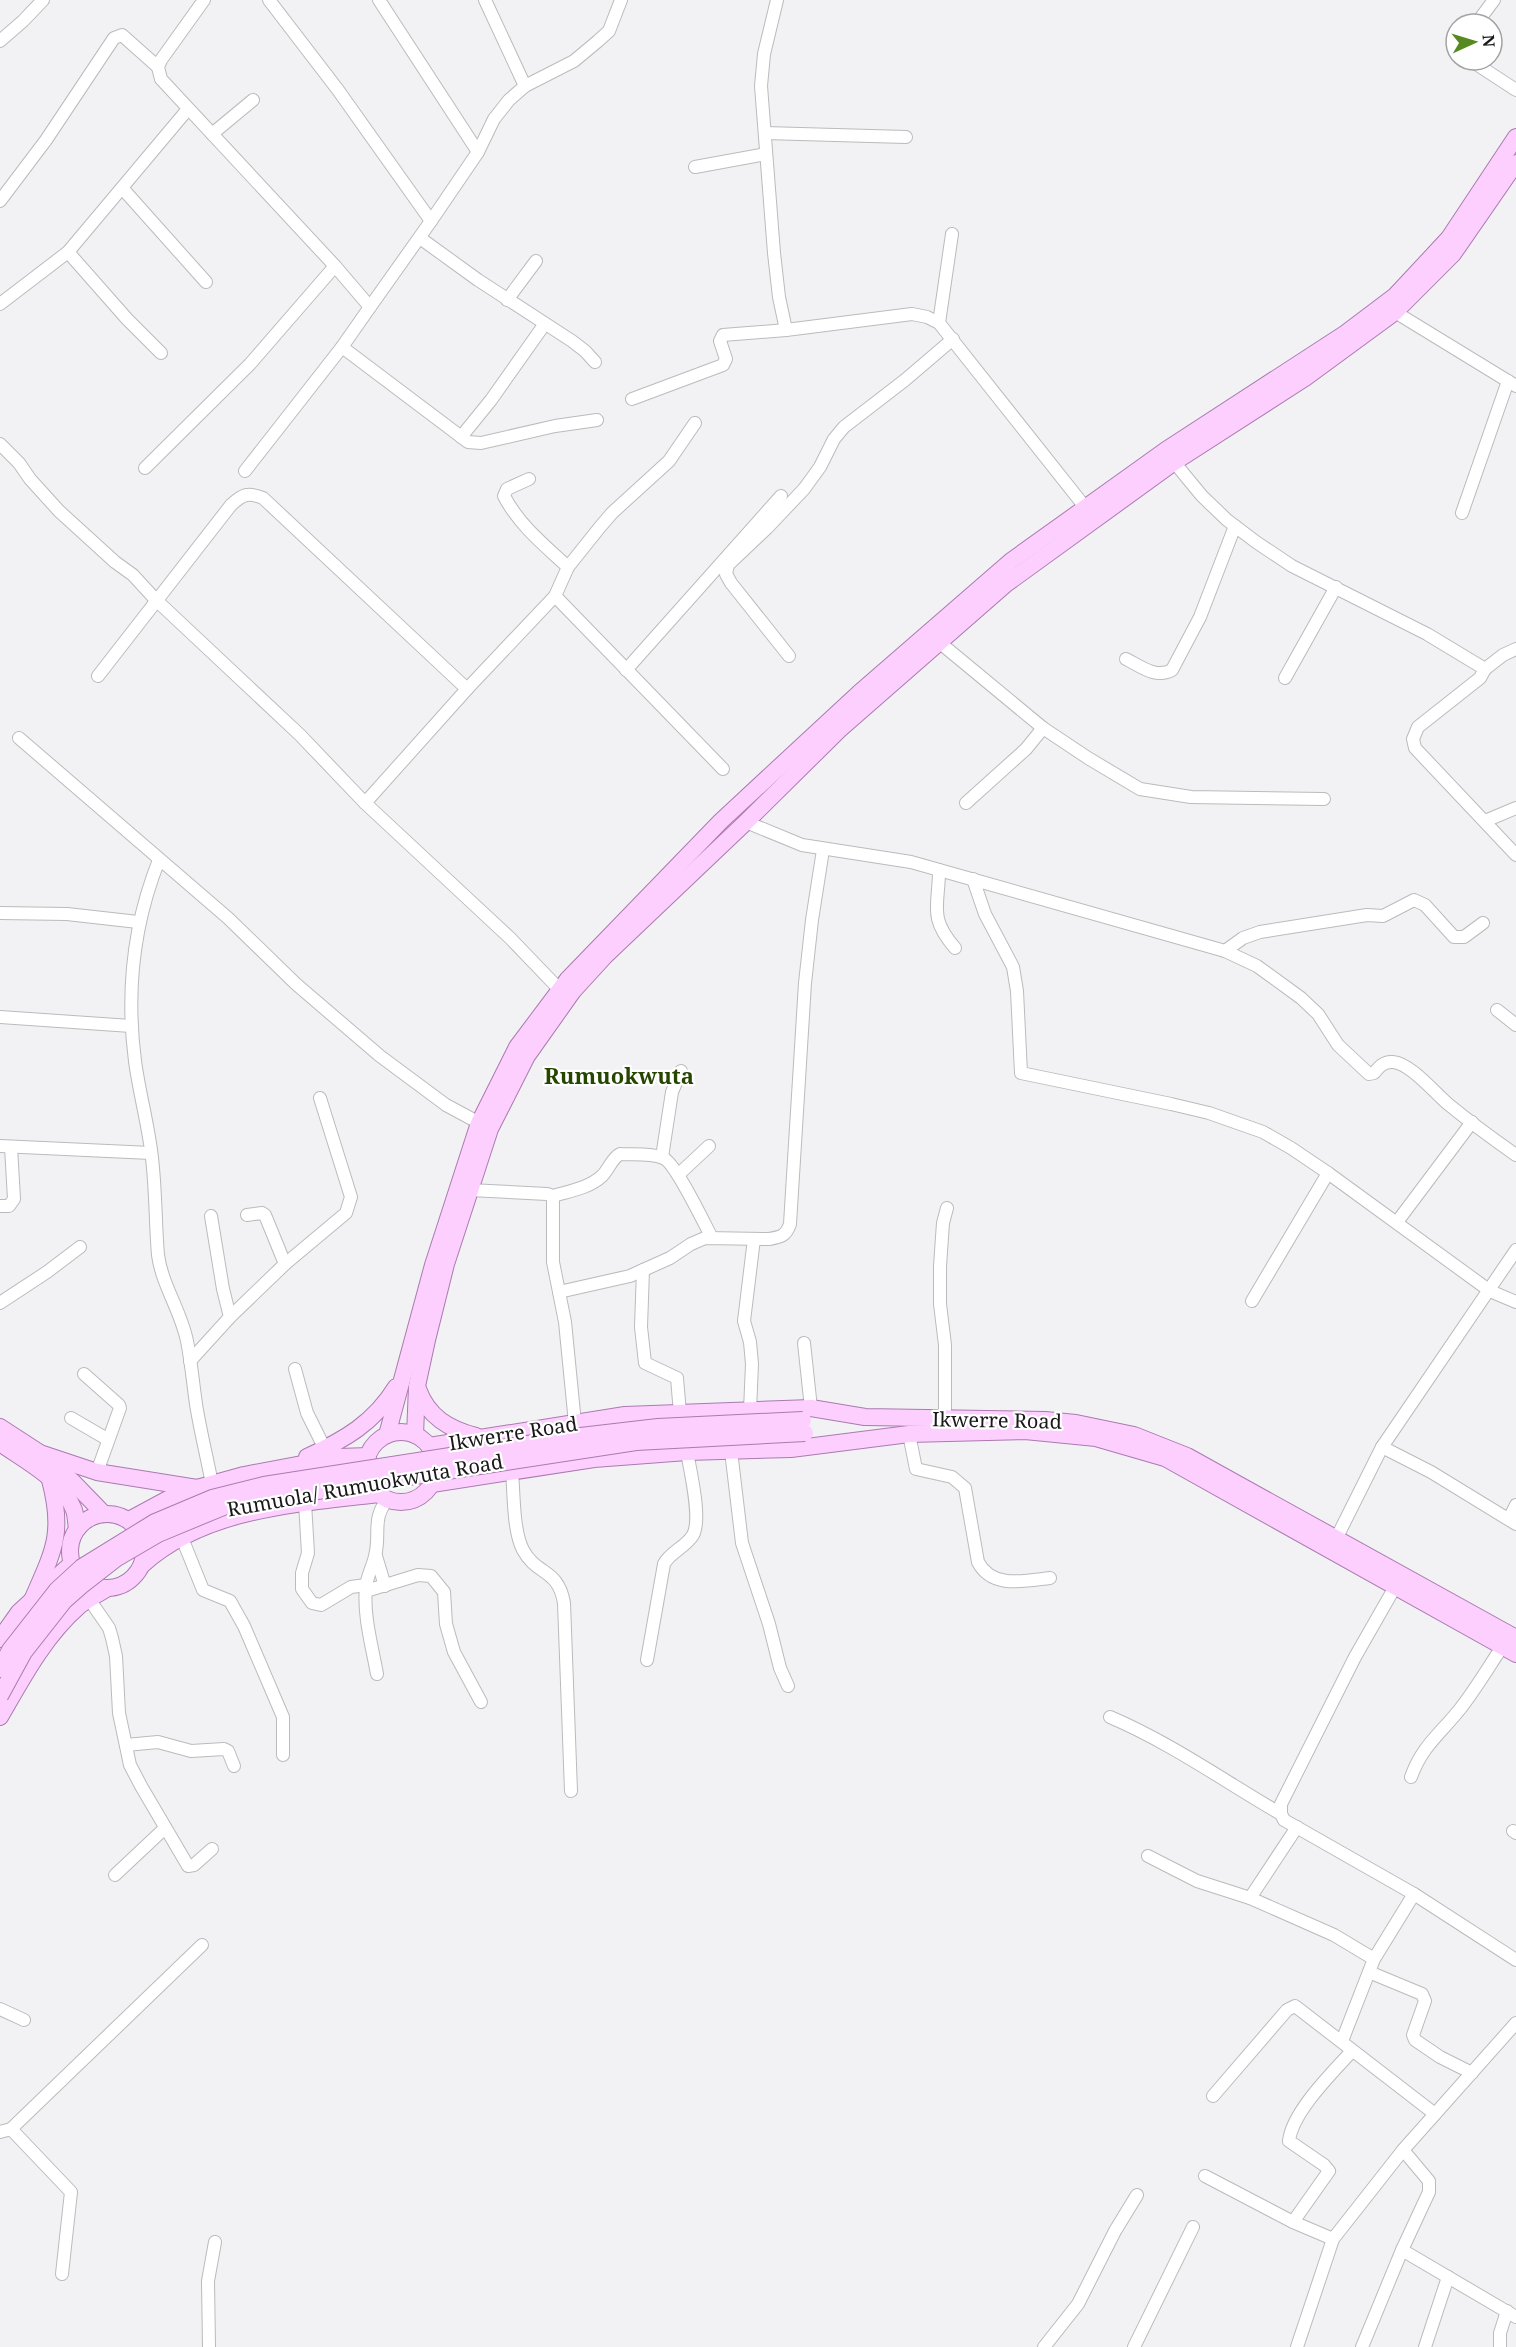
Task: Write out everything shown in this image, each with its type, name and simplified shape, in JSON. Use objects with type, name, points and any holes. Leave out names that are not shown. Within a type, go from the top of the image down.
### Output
[{"type":"main road","points":[[415,1435],[417,1386],[437,1297],[469,1190],[484,1126],[527,1056],[573,991],[605,956],[839,730],[1006,584],[1170,456],[1395,296],[1449,238],[1516,137]]},
{"type":"main road","points":[[387,1435],[436,1254],[484,1126],[518,1047],[560,990],[721,821],[859,693],[1011,561],[1085,507],[1305,378],[1395,312],[1453,254],[1516,163]]},
{"type":"main road","points":[[285,1467],[346,1438],[364,1424],[386,1401],[404,1373]]},
{"type":"main road","points":[[417,1386],[422,1400],[439,1420],[458,1432],[485,1438]]},
{"type":"main road","name":"Ikwerre Road","points":[[429,1446],[626,1415],[750,1410],[806,1420],[865,1417],[1045,1420],[1100,1426],[1134,1435],[1187,1456],[1512,1641]]},
{"type":"main road","points":[[806,1420],[863,1438]]},
{"type":"main road","name":"Rumuola/ Rumuokwuta Road","points":[[0,1669],[10,1650],[57,1590],[82,1567],[155,1522],[212,1498],[264,1485],[572,1437],[658,1427],[806,1420]]},
{"type":"main road","name":"Rumuola/ Rumuokwuta Road","points":[[0,1696],[24,1652],[64,1601],[81,1586],[117,1558],[158,1534],[228,1505],[636,1442],[806,1420]]},
{"type":"main road","points":[[0,1427],[40,1453],[104,1514]]},
{"type":"main road","name":"Ikwerre Road","points":[[432,1484],[594,1460],[687,1452],[791,1449],[863,1438],[909,1434],[1025,1431],[1096,1438],[1165,1458],[1395,1587],[1512,1641]]},
{"type":"main road","points":[[0,1717],[32,1663],[60,1625],[79,1606],[105,1589],[129,1582],[142,1565],[159,1550],[225,1519],[255,1511],[305,1503],[383,1497],[409,1501],[422,1495],[432,1484],[436,1463],[429,1446],[415,1435],[401,1432],[387,1435],[375,1444],[368,1456],[368,1478],[383,1497]]},
{"type":"main road","points":[[0,1443],[64,1492],[74,1510],[77,1529]]},
{"type":"main road","points":[[40,1453],[97,1472],[205,1486]]},
{"type":"main road","points":[[129,1520],[168,1499],[244,1475],[339,1457],[368,1456]]},
{"type":"main road","points":[[33,1598],[51,1555],[58,1530],[58,1512],[50,1480]]},
{"type":"main road","points":[[105,1589],[87,1583],[72,1563],[71,1542],[77,1529],[91,1518],[104,1514],[118,1515],[129,1520],[142,1538],[145,1552],[142,1565]]},
{"type":"main road","points":[[0,1639],[19,1612],[72,1563]]},
{"type":"street","points":[[0,41],[43,0]]},
{"type":"street","points":[[158,67],[160,60],[204,0]]},
{"type":"street","points":[[269,0],[338,90],[431,221]]},
{"type":"street","points":[[379,0],[478,152]]},
{"type":"street","points":[[485,0],[525,86]]},
{"type":"street","points":[[244,471],[342,348],[478,152],[494,119],[509,100],[525,86],[574,61],[598,41],[609,31],[621,0]]},
{"type":"street","points":[[777,0],[764,54],[761,86],[777,286],[786,330]]},
{"type":"street","points":[[0,201],[46,140],[114,38],[122,35],[158,67],[162,79],[188,109],[335,266],[370,308]]},
{"type":"street","points":[[1488,72],[1516,90]]},
{"type":"street","points":[[212,134],[254,100]]},
{"type":"street","points":[[0,304],[68,252],[188,109]]},
{"type":"street","points":[[765,133],[906,137]]},
{"type":"street","points":[[695,167],[766,154]]},
{"type":"street","points":[[123,189],[206,282]]},
{"type":"street","points":[[939,323],[952,234]]},
{"type":"street","points":[[420,238],[507,300],[585,351],[595,362]]},
{"type":"street","points":[[68,252],[161,353]]},
{"type":"street","points":[[507,300],[536,261]]},
{"type":"street","points":[[145,468],[250,364],[335,266]]},
{"type":"street","points":[[1395,312],[1512,383],[1462,513]]},
{"type":"street","points":[[632,399],[723,365],[726,359],[720,341],[723,336],[912,314],[927,317],[939,323],[953,339],[1085,507]]},
{"type":"street","points":[[460,437],[491,400],[544,325]]},
{"type":"street","points":[[789,656],[731,583],[726,574],[728,565],[804,489],[844,427],[953,339]]},
{"type":"street","points":[[342,348],[468,442],[481,443],[555,426],[597,420]]},
{"type":"street","points":[[366,803],[467,689],[555,596],[568,567],[612,513],[669,461],[695,423]]},
{"type":"street","points":[[0,444],[59,511],[115,562],[133,575],[155,599],[300,735],[366,803],[510,938],[560,990]]},
{"type":"street","points":[[1170,456],[1202,496],[1234,526],[1292,566],[1427,634],[1485,669]]},
{"type":"street","points":[[529,478],[507,489],[504,496],[513,512],[532,535],[568,567]]},
{"type":"street","points":[[98,676],[155,599],[231,505],[241,495],[251,493],[263,498],[467,689]]},
{"type":"street","points":[[626,670],[781,496]]},
{"type":"street","points":[[1126,659],[1155,673],[1166,673],[1172,670],[1200,617],[1234,526]]},
{"type":"street","points":[[1285,678],[1336,587]]},
{"type":"street","points":[[555,596],[723,769]]},
{"type":"street","points":[[939,642],[1043,728],[1140,789],[1191,797],[1324,799]]},
{"type":"street","points":[[1516,649],[1503,655],[1485,669],[1480,678],[1418,728],[1413,739],[1415,748],[1516,855]]},
{"type":"street","points":[[966,803],[1026,749],[1043,728]]},
{"type":"street","points":[[19,738],[228,918],[296,984],[380,1056],[446,1105],[484,1126]]},
{"type":"street","points":[[1485,821],[1516,808]]},
{"type":"street","points":[[746,822],[780,838],[823,850],[911,862],[1225,951],[1257,966],[1301,999],[1318,1014],[1338,1045],[1369,1074],[1374,1073],[1386,1063],[1395,1062],[1409,1068],[1472,1122],[1516,1155]]},
{"type":"street","points":[[559,1292],[608,1282],[644,1270],[670,1258],[691,1244],[712,1238],[778,1238],[787,1232],[790,1224],[805,983],[823,850]]},
{"type":"street","points":[[159,860],[138,922],[132,960],[131,1026],[135,1063],[144,1099],[151,1153],[159,1255],[167,1288],[182,1322],[190,1361],[205,1486]]},
{"type":"street","points":[[939,870],[939,891],[935,911],[939,927],[955,948]]},
{"type":"street","points":[[973,879],[985,914],[1013,967],[1017,991],[1021,1073],[1116,1091],[1209,1113],[1263,1132],[1292,1148],[1328,1173],[1490,1291],[1516,1302]]},
{"type":"street","points":[[1225,951],[1243,938],[1260,932],[1366,915],[1383,916],[1414,900],[1425,905],[1454,937],[1464,937],[1483,923]]},
{"type":"street","points":[[0,913],[67,914],[138,922]]},
{"type":"street","points":[[1497,1010],[1516,1025]]},
{"type":"street","points":[[0,1017],[131,1026]]},
{"type":"street","points":[[662,1157],[672,1092],[681,1071]]},
{"type":"street","points":[[190,1361],[230,1317],[285,1264],[346,1213],[350,1206],[351,1197],[320,1098]]},
{"type":"street","points":[[1396,1221],[1472,1122]]},
{"type":"street","points":[[678,1175],[710,1146]]},
{"type":"street","points":[[0,1206],[9,1206],[14,1199],[6,1147],[151,1153]]},
{"type":"street","points":[[469,1190],[548,1194],[553,1197],[594,1183],[604,1174],[615,1156],[620,1154],[662,1157],[669,1162],[678,1175],[712,1238]]},
{"type":"street","points":[[1252,1300],[1328,1173]]},
{"type":"street","points":[[553,1197],[553,1262],[565,1322],[575,1423]]},
{"type":"street","points":[[945,1419],[945,1345],[939,1304],[943,1223],[947,1208]]},
{"type":"street","points":[[247,1215],[262,1213],[265,1215],[285,1264]]},
{"type":"street","points":[[211,1216],[230,1317]]},
{"type":"street","points":[[750,1410],[752,1364],[750,1342],[744,1320],[753,1239]]},
{"type":"street","points":[[1,1300],[47,1272],[80,1247]]},
{"type":"street","points":[[1336,1539],[1382,1447],[1516,1250]]},
{"type":"street","points":[[644,1270],[641,1327],[645,1363],[677,1378],[680,1413]]},
{"type":"street","points":[[804,1343],[806,1420]]},
{"type":"street","points":[[295,1369],[307,1413],[325,1449]]},
{"type":"street","points":[[84,1374],[120,1408],[97,1472]]},
{"type":"street","points":[[71,1418],[107,1439]]},
{"type":"street","points":[[909,1434],[916,1469],[952,1477],[965,1488],[978,1562],[982,1569],[990,1576],[1015,1582],[1050,1578]]},
{"type":"street","points":[[1382,1447],[1431,1472],[1513,1521],[1516,1505]]},
{"type":"street","points":[[731,1451],[742,1543],[767,1618],[780,1668],[788,1686]]},
{"type":"street","points":[[647,1660],[663,1564],[693,1536],[695,1530],[696,1510],[687,1452]]},
{"type":"street","points":[[512,1472],[519,1540],[533,1564],[555,1579],[562,1589],[571,1791]]},
{"type":"street","points":[[377,1674],[368,1622],[366,1588],[376,1556],[377,1518],[383,1497]]},
{"type":"street","points":[[305,1503],[308,1552],[301,1581],[307,1599],[312,1604],[321,1605],[351,1587],[385,1586],[428,1574],[444,1593],[446,1624],[454,1652],[481,1702]]},
{"type":"street","points":[[182,1538],[204,1590],[230,1601],[244,1626],[284,1717],[284,1755]]},
{"type":"street","points":[[376,1556],[385,1586]]},
{"type":"street","points":[[1395,1587],[1322,1722],[1281,1804],[1281,1814],[1284,1820],[1414,1894],[1516,1960]]},
{"type":"street","points":[[89,1599],[109,1628],[112,1638],[116,1656],[119,1713],[130,1765],[188,1866],[194,1865],[212,1849]]},
{"type":"street","points":[[1411,1777],[1416,1762],[1427,1744],[1465,1703],[1512,1641]]},
{"type":"street","points":[[1110,1717],[1134,1727],[1204,1766],[1281,1814]]},
{"type":"street","points":[[126,1745],[158,1742],[183,1750],[224,1749],[228,1751],[234,1766]]},
{"type":"street","points":[[1250,1898],[1297,1827]]},
{"type":"street","points":[[115,1875],[165,1828]]},
{"type":"street","points":[[1148,1856],[1197,1881],[1250,1898],[1334,1935],[1374,1959]]},
{"type":"street","points":[[1341,2041],[1374,1959],[1414,1894]]},
{"type":"street","points":[[62,2274],[71,2192],[6,2130],[202,1945]]},
{"type":"street","points":[[1369,1972],[1422,1994],[1425,2001],[1413,2035],[1415,2040],[1440,2057],[1472,2073]]},
{"type":"street","points":[[1213,2096],[1291,2007],[1299,2007],[1352,2051],[1435,2114]]},
{"type":"street","points":[[0,2009],[24,2020]]},
{"type":"street","points":[[1297,2347],[1333,2239],[1403,2150],[1516,2023]]},
{"type":"street","points":[[1293,2222],[1329,2171],[1290,2141],[1292,2129],[1311,2098],[1352,2051]]},
{"type":"street","points":[[1362,2347],[1429,2192],[1429,2181],[1403,2150]]},
{"type":"street","points":[[1205,2176],[1293,2222],[1333,2239]]},
{"type":"street","points":[[1044,2347],[1078,2304],[1115,2231],[1137,2195]]},
{"type":"street","points":[[1134,2347],[1193,2227]]},
{"type":"street","points":[[209,2347],[208,2282],[215,2242]]},
{"type":"street","points":[[1402,2250],[1512,2314],[1500,2333],[1500,2347]]},
{"type":"street","points":[[1425,2347],[1448,2277]]},
{"type":"district","name":"Rumuokwuta","points":[[619,1075]]}]
